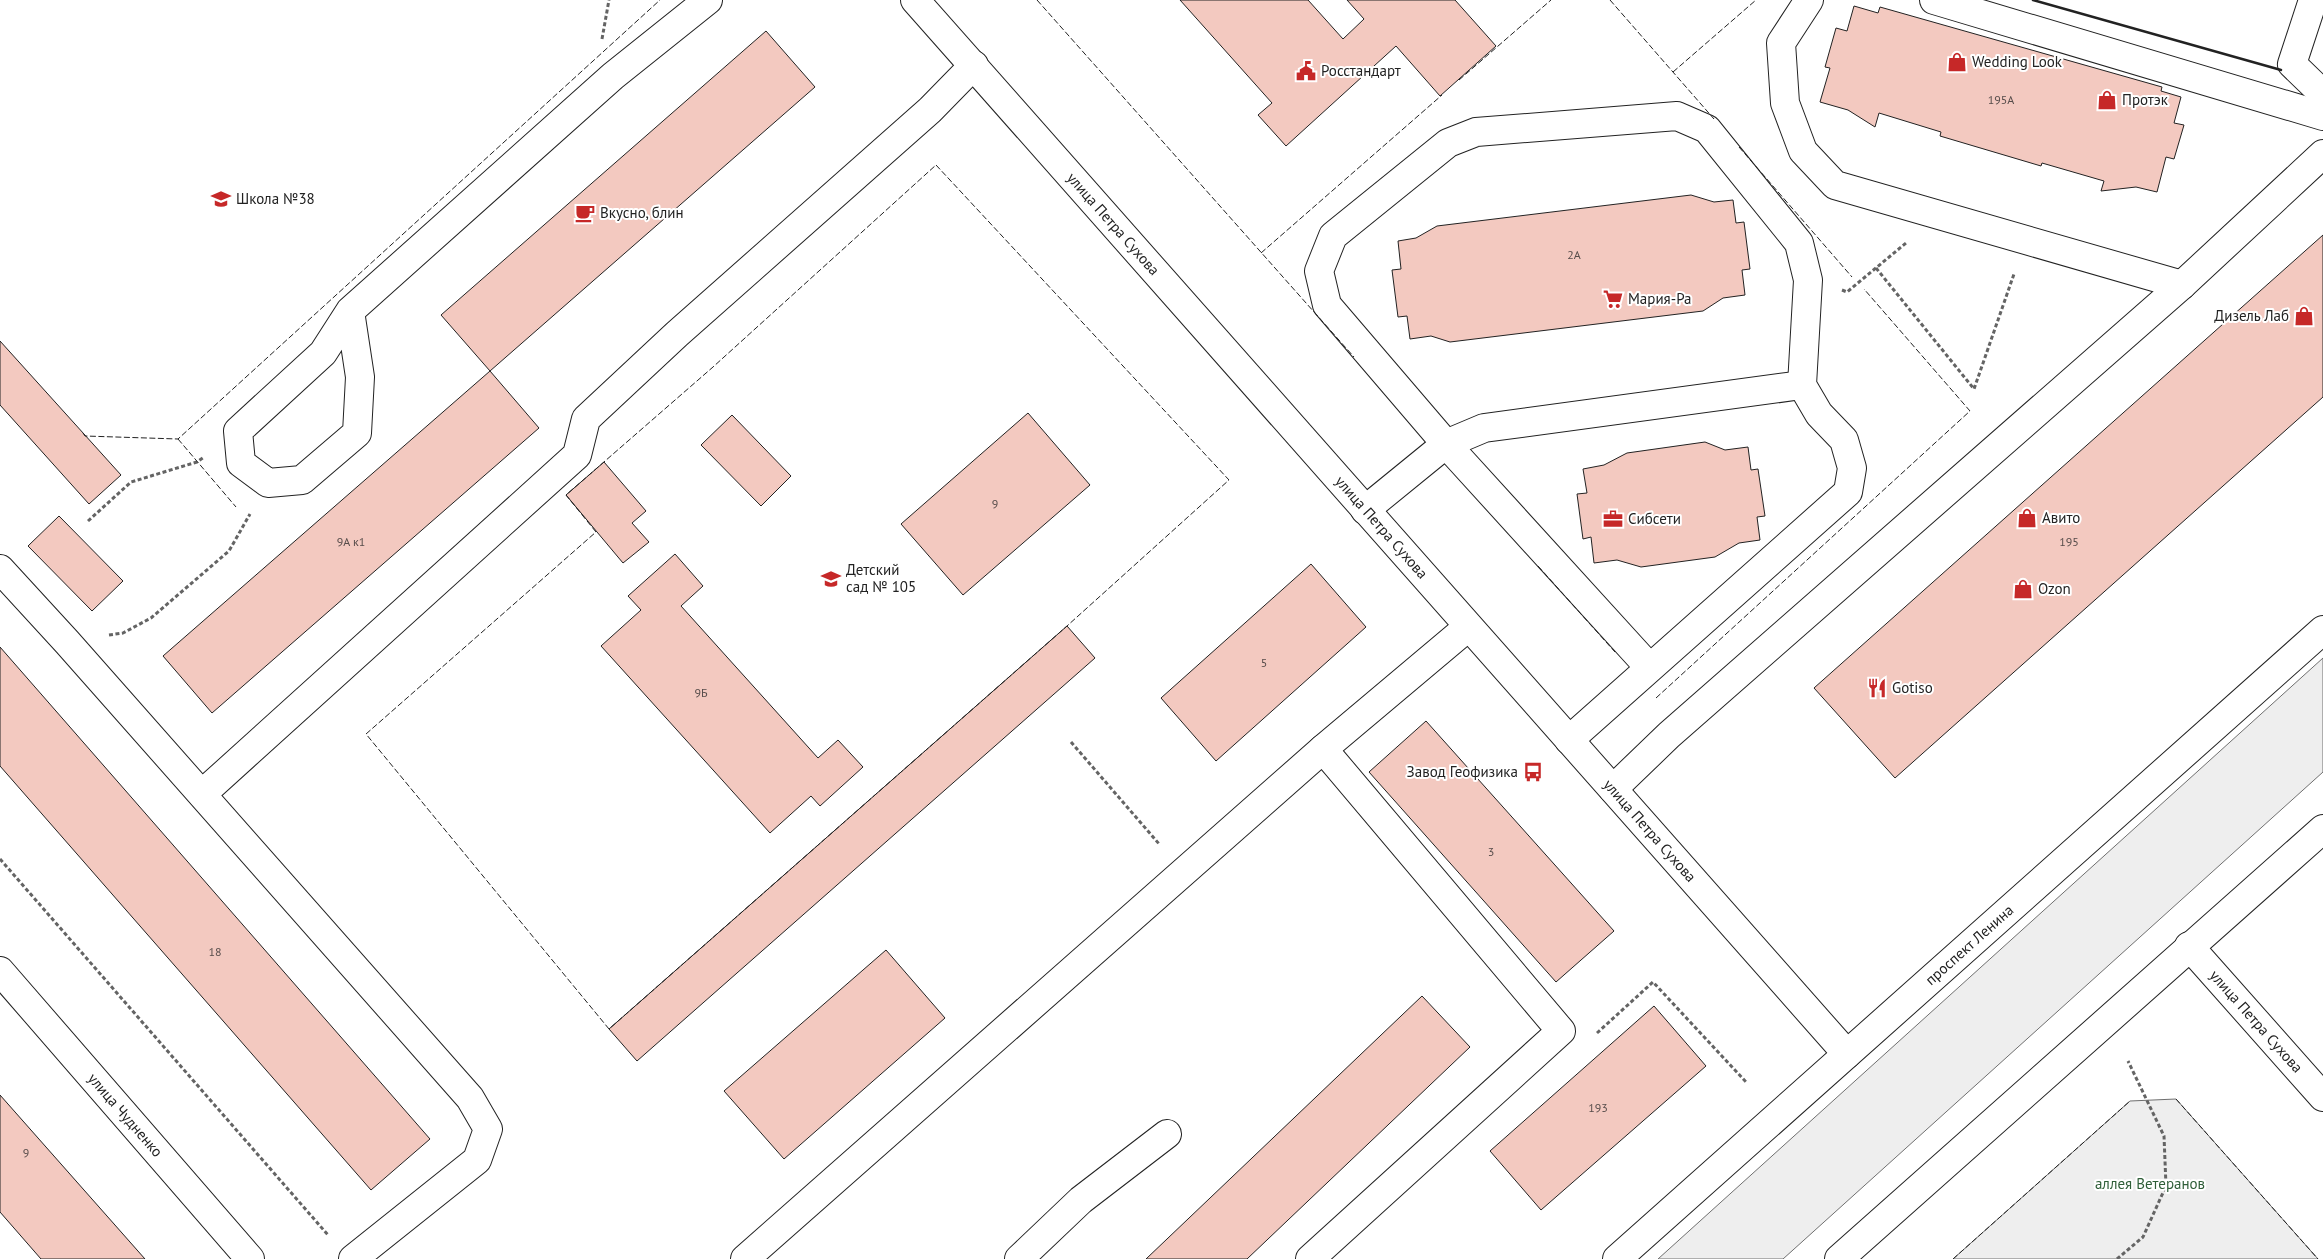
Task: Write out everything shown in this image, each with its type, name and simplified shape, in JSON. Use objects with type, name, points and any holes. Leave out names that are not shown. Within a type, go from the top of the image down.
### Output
[{"type":"street","points":[[350,311],[360,377],[357,433],[302,480],[268,483],[241,463],[238,431],[322,353],[350,311],[613,76],[708,0]]},
{"type":"street","name":"улица Петра Сухова","points":[[915,0],[1847,1054]]},
{"type":"street","points":[[1810,0],[1781,43],[1785,102],[1803,151],[1835,185],[2182,285]]},
{"type":"street","points":[[1934,0],[2323,116]]},
{"type":"street","points":[[2313,0],[2292,64],[2323,94]]},
{"type":"street","points":[[202,794],[577,455],[586,419],[676,334],[930,110],[974,65]]},
{"type":"street","points":[[1569,740],[1848,492],[1852,468],[1844,440],[1819,414],[1802,385],[1808,280],[1798,242],[1707,129],[1677,116],[1476,132],[1448,143],[1333,236],[1319,271],[1327,305],[1446,444],[1649,667]]},
{"type":"street","points":[[1613,789],[1677,728],[2182,285],[2323,154]]},
{"type":"street","points":[[1365,510],[1446,444],[1484,428],[1802,385]]},
{"type":"street","points":[[0,569],[67,642],[470,1098],[488,1129],[477,1160],[353,1259]]},
{"type":"street","points":[[745,1259],[1183,872],[1468,627]]},
{"type":"street","name":"проспект Ленина","points":[[1617,1259],[2323,630]]},
{"type":"street","points":[[1310,1259],[1561,1030],[1323,750]]},
{"type":"street","points":[[1839,1259],[2323,829]]},
{"type":"street","name":"улица Петра Сухова","points":[[2190,946],[2323,1098]]},
{"type":"street","name":"улица Чудненко","points":[[0,971],[250,1259]]},
{"type":"street","points":[[1019,1259],[1081,1200],[1167,1134]]},
{"type":"path","points":[[1846,292],[1938,216]]},
{"type":"path","points":[[1876,268],[1974,388],[2026,240]]},
{"type":"path","points":[[88,521],[132,482],[197,462],[238,431]]},
{"type":"path","points":[[67,642],[123,633],[151,618],[229,551],[268,483]]},
{"type":"path","points":[[1071,742],[1183,872]]},
{"type":"path","points":[[0,859],[330,1237]]},
{"type":"path","points":[[1561,1030],[1596,1033],[1653,982],[1746,1082]]},
{"type":"path","points":[[2117,1259],[2143,1237],[2166,1186],[2164,1136],[2128,1061]]},
{"type":"green space","points":[[2323,658],[2323,772],[1783,1259],[1658,1259]]},
{"type":"green space","name":"аллея Ветеранов","points":[[2176,1099],[2318,1259],[1953,1259],[2130,1101]]},
{"type":"building","name":"Росстандарт","points":[[1180,0],[1308,0],[1343,39],[1364,19],[1347,0],[1455,0],[1496,46],[1440,96],[1396,46],[1286,146],[1258,115],[1272,103]]},
{"type":"building","points":[[1854,6],[1878,13],[1880,7],[2162,87],[2161,91],[2181,97],[2174,123],[2184,125],[2174,159],[2166,157],[2157,192],[2136,187],[2101,191],[2104,181],[2042,163],[2041,166],[1940,136],[1941,132],[1879,113],[1875,127],[1848,110],[1820,102],[1830,68],[1825,67],[1836,28],[1847,31]]},
{"type":"building","points":[[766,31],[815,87],[490,371],[441,315]]},
{"type":"building","points":[[1691,195],[1714,202],[1733,200],[1736,223],[1744,222],[1750,269],[1742,270],[1745,295],[1723,298],[1703,311],[1450,342],[1431,336],[1410,339],[1407,316],[1398,317],[1392,270],[1401,269],[1398,241],[1416,238],[1437,226]]},
{"type":"building","points":[[2323,235],[2323,397],[1895,778],[1814,688]]},
{"type":"building","points":[[0,341],[121,475],[89,504],[0,405]]},
{"type":"building","points":[[490,371],[539,428],[212,713],[163,656]]},
{"type":"building","points":[[1028,413],[1090,485],[963,595],[901,524]]},
{"type":"building","points":[[732,415],[791,476],[761,506],[701,445]]},
{"type":"building","points":[[1705,442],[1725,450],[1748,447],[1751,470],[1758,469],[1765,516],[1757,517],[1760,540],[1739,543],[1715,557],[1641,567],[1617,560],[1594,563],[1591,537],[1583,539],[1577,494],[1587,493],[1583,469],[1604,465],[1627,453]]},
{"type":"building","points":[[604,462],[646,511],[632,523],[649,542],[623,563],[566,495]]},
{"type":"building","points":[[59,516],[123,581],[92,611],[28,546]]},
{"type":"building","points":[[675,554],[703,586],[681,606],[818,758],[838,740],[863,767],[820,806],[811,796],[770,833],[601,646],[641,610],[628,596]]},
{"type":"building","points":[[1311,564],[1366,627],[1216,761],[1161,698]]},
{"type":"building","points":[[1067,626],[1095,658],[637,1061],[609,1029]]},
{"type":"building","points":[[0,647],[430,1139],[371,1190],[0,766]]},
{"type":"building","points":[[1426,721],[1614,931],[1556,982],[1369,772]]},
{"type":"building","points":[[886,950],[945,1018],[784,1159],[724,1091]]},
{"type":"building","points":[[1422,996],[1470,1047],[1247,1259],[1146,1259]]},
{"type":"building","points":[[1654,1006],[1706,1066],[1541,1210],[1490,1151]]},
{"type":"building","points":[[0,1095],[145,1259],[41,1259],[0,1212]]},
{"type":"fence","points":[[83,433],[85,436],[178,439],[660,0]]},
{"type":"fence","points":[[1037,0],[1354,357]]},
{"type":"fence","points":[[1459,80],[1551,0]]},
{"type":"fence","points":[[1610,0],[1714,119]]},
{"type":"fence","points":[[1673,72],[1756,0]]},
{"type":"fence","points":[[1261,253],[1442,95]]},
{"type":"fence","points":[[1739,147],[1852,277]]},
{"type":"fence","points":[[936,165],[1229,480],[1067,626],[609,1029],[366,734],[596,532],[566,495],[713,367],[936,165]]},
{"type":"fence","points":[[1656,698],[1970,411],[1864,289]]},
{"type":"fence","points":[[178,439],[236,507]]},
{"type":"fence","points":[[1538,566],[1615,652]]},
{"type":"fence","points":[[2176,1099],[2318,1259]]},
{"type":"fence","points":[[1953,1259],[2130,1101]]},
{"type":"wall","points":[[2033,0],[2281,70]]},
{"type":"place","name":"Wedding Look","points":[[1957,62]]},
{"type":"place","name":"Росстандарт","points":[[1306,71]]},
{"type":"place","name":"Протэк","points":[[2107,100]]},
{"type":"place","name":"Школа №38","points":[[221,199]]},
{"type":"place","name":"Вкусно, блин","points":[[585,213]]},
{"type":"place","name":"Мария-Ра","points":[[1613,299]]},
{"type":"place","name":"Дизель Лаб","points":[[2304,316]]},
{"type":"place","name":"Авито","points":[[2027,518]]},
{"type":"place","name":"Сибсети","points":[[1613,519]]},
{"type":"place","name":"Детский сад № 105","points":[[831,579]]},
{"type":"place","name":"Ozon","points":[[2023,589]]},
{"type":"place","name":"Gotiso","points":[[1877,688]]},
{"type":"place","name":"Завод Геофизика","points":[[1533,772]]}]
